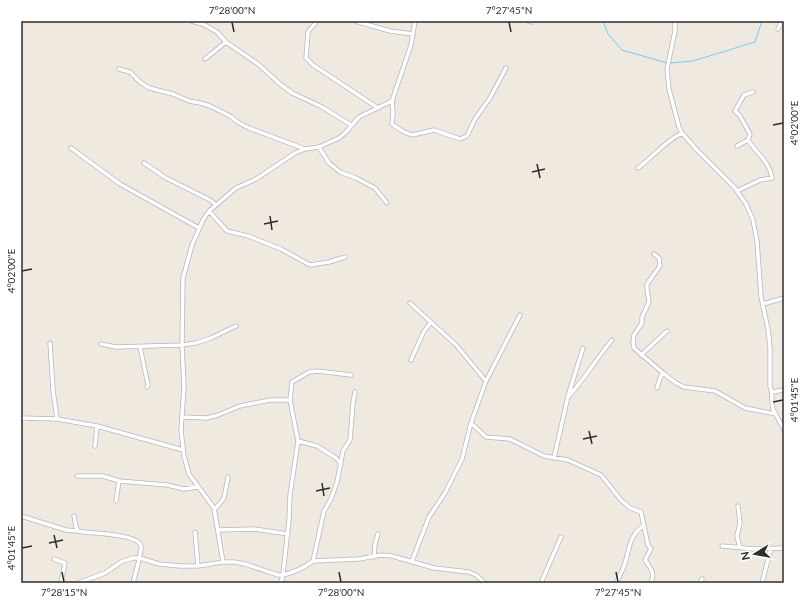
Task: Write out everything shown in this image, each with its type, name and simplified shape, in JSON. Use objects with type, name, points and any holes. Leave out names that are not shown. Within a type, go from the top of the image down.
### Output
[{"type":"street","points":[[190,21],[203,24],[218,32],[226,42],[258,64],[292,93],[322,107],[351,125]]},
{"type":"street","points":[[317,21],[308,32],[306,58],[313,66],[378,108]]},
{"type":"street","points":[[356,21],[390,31],[413,34]]},
{"type":"street","points":[[415,21],[411,45],[392,101],[392,124],[402,131],[412,135],[434,130],[460,139],[467,136],[475,119],[490,98],[506,68]]},
{"type":"street","points":[[675,21],[673,44],[668,66],[669,89],[679,127],[682,133],[737,191],[746,204],[753,220],[768,335],[770,386],[776,414],[784,430]]},
{"type":"street","points":[[778,29],[782,21]]},
{"type":"street","points":[[205,59],[226,42]]},
{"type":"street","points":[[119,69],[130,72],[140,82],[149,88],[210,106],[249,128],[305,149]]},
{"type":"street","points":[[737,146],[748,140],[750,134],[740,116],[735,111],[744,95],[754,92]]},
{"type":"street","points":[[223,562],[215,510],[189,474],[183,450],[181,430],[184,387],[182,345],[183,278],[192,245],[199,228],[209,211],[236,188],[256,179],[295,153],[305,149],[319,147],[339,138],[359,117],[392,101]]},
{"type":"street","points":[[638,168],[668,142],[682,133]]},
{"type":"street","points":[[737,191],[760,180],[772,178],[768,164],[748,140]]},
{"type":"street","points":[[319,147],[329,164],[340,172],[375,188],[387,203]]},
{"type":"street","points":[[72,148],[120,184],[148,201],[199,228]]},
{"type":"street","points":[[144,163],[166,178],[210,200],[216,205]]},
{"type":"street","points":[[209,211],[227,231],[248,236],[281,249],[310,265],[329,262],[345,257]]},
{"type":"street","points":[[654,254],[658,258],[660,266],[647,284],[649,302],[642,317],[642,323],[634,335],[634,348],[663,373],[684,387],[715,391],[745,408],[776,414]]},
{"type":"street","points":[[763,304],[784,298]]},
{"type":"street","points":[[410,303],[456,345],[486,381]]},
{"type":"street","points":[[412,561],[429,517],[445,493],[462,459],[471,423],[486,381],[520,315]]},
{"type":"street","points":[[411,360],[422,333],[431,322]]},
{"type":"street","points":[[101,344],[116,347],[182,345],[196,343],[211,338],[236,326]]},
{"type":"street","points":[[641,355],[667,331]]},
{"type":"street","points":[[568,396],[585,377],[612,340]]},
{"type":"street","points":[[50,343],[53,390],[57,419]]},
{"type":"street","points":[[140,347],[148,385],[147,387]]},
{"type":"street","points":[[554,458],[568,396],[583,348]]},
{"type":"street","points":[[281,583],[288,534],[290,495],[298,441],[290,400],[292,382],[309,372],[326,371],[351,375]]},
{"type":"street","points":[[657,388],[663,373]]},
{"type":"street","points":[[772,392],[784,390]]},
{"type":"street","points":[[313,561],[324,512],[336,486],[343,451],[350,440],[355,392]]},
{"type":"street","points":[[182,417],[207,418],[240,406],[270,400],[290,400]]},
{"type":"street","points":[[21,418],[57,419],[97,426],[183,450]]},
{"type":"street","points":[[471,423],[486,437],[510,439],[544,456],[568,460],[600,474],[621,500],[630,508],[641,512],[650,549],[644,560],[652,570],[654,576],[651,583]]},
{"type":"street","points":[[95,446],[97,426]]},
{"type":"street","points":[[298,441],[317,446],[336,458],[341,464]]},
{"type":"street","points":[[77,476],[103,476],[119,481],[138,484],[167,485],[184,488],[198,487]]},
{"type":"street","points":[[215,510],[224,498],[228,477]]},
{"type":"street","points":[[116,500],[119,481]]},
{"type":"street","points":[[738,506],[740,523],[737,536],[740,548]]},
{"type":"street","points":[[21,516],[66,530],[102,533],[136,540],[141,545],[140,558],[133,583]]},
{"type":"street","points":[[74,516],[78,531]]},
{"type":"street","points":[[616,583],[625,565],[630,540],[638,529],[644,525]]},
{"type":"street","points":[[218,530],[254,529],[288,534]]},
{"type":"street","points":[[195,532],[198,566]]},
{"type":"street","points":[[374,557],[375,544],[378,534]]},
{"type":"street","points":[[541,583],[561,537]]},
{"type":"street","points":[[722,546],[740,548],[784,548]]},
{"type":"street","points":[[762,583],[771,548]]},
{"type":"street","points":[[78,583],[105,573],[121,562],[133,558],[140,558],[159,564],[180,566],[198,566],[223,562],[234,562],[245,564],[278,576],[288,574],[313,561],[359,559],[387,555],[434,568],[473,573],[485,583]]},
{"type":"street","points":[[54,559],[65,563],[61,583]]},
{"type":"street","points":[[96,577],[97,583]]},
{"type":"waterway","points":[[603,21],[608,34],[622,50],[667,63]]},
{"type":"waterway","points":[[670,63],[693,61],[755,42],[762,21]]}]
